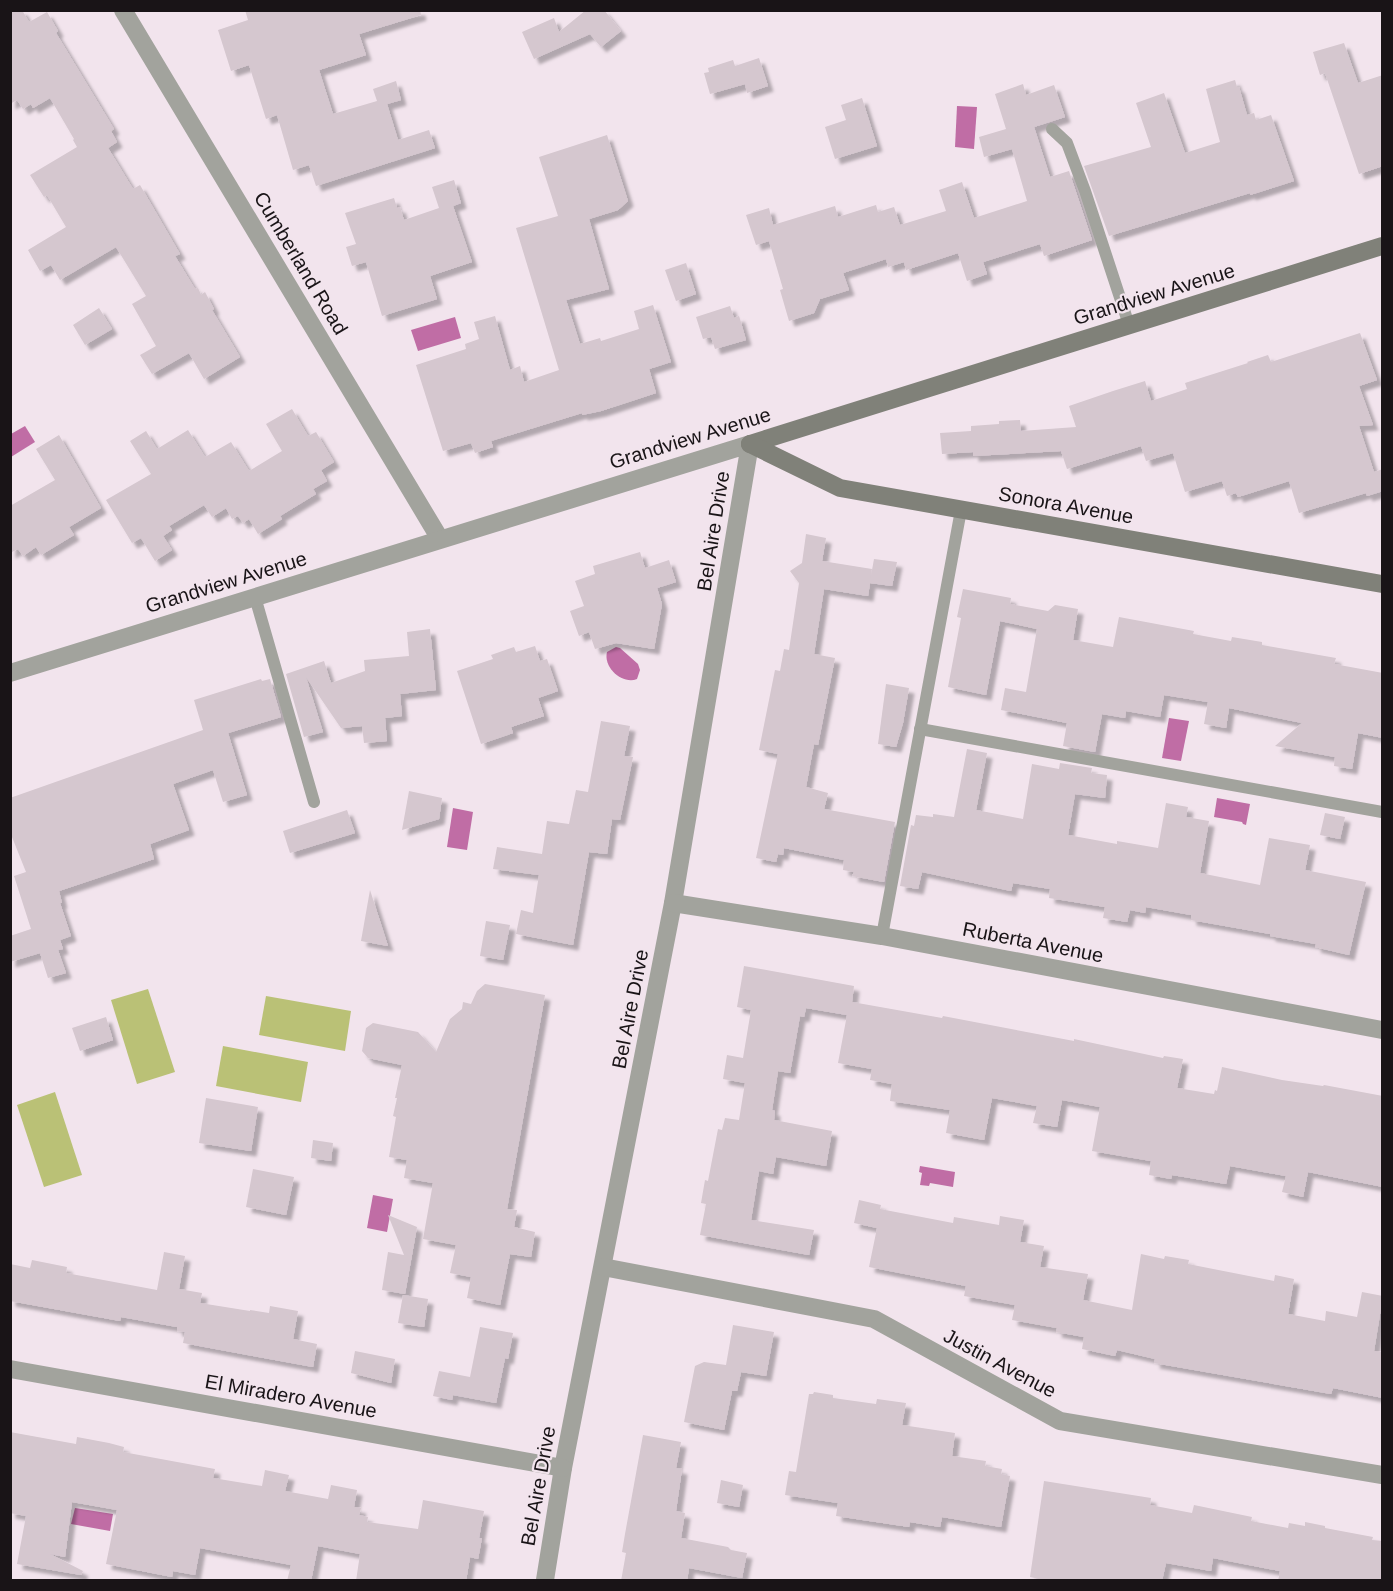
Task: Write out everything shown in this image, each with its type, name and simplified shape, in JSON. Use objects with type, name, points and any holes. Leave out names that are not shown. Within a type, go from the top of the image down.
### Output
[{"type":"street","name":"Cumberland Road","points":[[123,10],[440,539]]},
{"type":"street","name":"Grandview Avenue","points":[[10,673],[1383,246]]},
{"type":"street","name":"Sonora Avenue","points":[[750,444],[840,488],[1383,584]]},
{"type":"street","name":"Bel Aire Drive","points":[[545,1581],[563,1468],[673,903],[750,444]]},
{"type":"street","name":"Ruberta Avenue","points":[[673,903],[882,936],[1383,1030]]},
{"type":"street","name":"Justin Avenue","points":[[603,1267],[874,1320],[1060,1421],[1383,1475]]},
{"type":"street","name":"El Miradero Avenue","points":[[10,1369],[563,1468]]},
{"type":"lane","points":[[1053,129],[1067,143],[1129,325]]},
{"type":"lane","points":[[882,936],[961,510]]},
{"type":"lane","points":[[255,597],[315,802]]},
{"type":"lane","points":[[920,729],[1383,812]]},
{"type":"green space","points":[[148,989],[175,1072],[137,1084],[111,1000]]},
{"type":"green space","points":[[266,996],[351,1011],[345,1051],[259,1035]]},
{"type":"green space","points":[[223,1046],[308,1062],[301,1102],[216,1086]]},
{"type":"green space","points":[[55,1092],[82,1175],[44,1187],[17,1105]]},
{"type":"shaded area","points":[[957,106],[977,107],[974,149],[955,147]]},
{"type":"shaded area","points":[[455,317],[461,338],[418,351],[411,330]]},
{"type":"shaded area","points":[[25,426],[35,442],[11,457],[11,434]]},
{"type":"shaded area","points":[[616,647],[638,664],[640,670],[637,679],[626,680],[611,669],[607,652]]},
{"type":"shaded area","points":[[1169,718],[1189,721],[1181,761],[1162,758]]},
{"type":"shaded area","points":[[1217,798],[1250,804],[1246,825],[1242,822],[1214,817]]},
{"type":"shaded area","points":[[453,808],[473,812],[467,850],[447,847]]},
{"type":"shaded area","points":[[920,1166],[955,1172],[953,1187],[930,1183],[929,1186],[920,1185],[922,1173],[919,1172]]},
{"type":"shaded area","points":[[373,1195],[393,1199],[387,1232],[367,1228]]},
{"type":"shaded area","points":[[75,1508],[113,1514],[110,1531],[71,1524]]},
{"type":"building","points":[[10,10],[22,10],[29,22],[47,12],[58,31],[56,33],[114,129],[111,131],[117,142],[108,148],[133,189],[140,185],[180,254],[175,256],[195,289],[198,288],[201,295],[205,292],[214,309],[212,310],[240,357],[204,379],[189,353],[152,374],[140,355],[156,346],[132,304],[146,296],[116,247],[60,280],[51,265],[40,271],[28,250],[66,227],[47,195],[44,197],[30,175],[77,147],[50,98],[33,108],[31,104],[23,109],[17,100],[10,104]]},
{"type":"building","points":[[245,10],[420,10],[421,15],[359,34],[366,55],[319,70],[333,114],[377,101],[373,89],[396,81],[401,100],[387,104],[398,140],[429,130],[435,148],[316,186],[309,165],[293,170],[277,115],[266,119],[249,65],[231,71],[218,30],[248,20]]},
{"type":"building","points":[[586,10],[604,10],[621,31],[601,47],[590,34],[534,59],[522,32],[554,18],[559,32]]},
{"type":"building","points":[[1344,43],[1358,83],[1383,75],[1383,166],[1359,174],[1325,73],[1320,75],[1313,52]]},
{"type":"building","points":[[759,58],[768,86],[747,93],[745,84],[710,94],[704,73],[709,72],[708,68],[733,60],[735,66]]},
{"type":"building","points":[[1235,80],[1247,115],[1254,113],[1256,120],[1271,115],[1294,181],[1109,236],[1084,166],[1151,147],[1136,103],[1164,93],[1185,153],[1220,142],[1206,89]]},
{"type":"building","points":[[1023,84],[1026,95],[1054,85],[1065,117],[1034,127],[1050,177],[1069,171],[1092,240],[1044,256],[1040,244],[983,262],[987,274],[967,281],[958,253],[906,270],[904,262],[888,267],[886,259],[843,273],[849,290],[820,299],[814,313],[789,321],[780,290],[783,289],[769,241],[756,245],[746,215],[769,208],[773,225],[835,206],[838,217],[876,205],[878,212],[894,207],[900,225],[946,211],[939,190],[962,182],[974,218],[1027,201],[1012,149],[984,157],[979,137],[1006,129],[995,94]]},
{"type":"building","points":[[862,98],[877,146],[835,159],[825,127],[846,120],[841,105]]},
{"type":"building","points":[[607,135],[628,201],[618,210],[589,219],[609,289],[566,300],[580,344],[600,338],[601,341],[639,329],[634,311],[653,305],[671,362],[649,369],[656,393],[601,411],[582,415],[582,413],[491,441],[493,447],[475,453],[471,443],[443,451],[416,365],[466,349],[465,344],[479,339],[474,322],[495,316],[510,370],[520,366],[524,382],[559,370],[516,228],[558,216],[539,157]]},
{"type":"building","points":[[454,180],[461,203],[453,206],[472,262],[430,276],[437,299],[382,316],[366,262],[352,266],[346,247],[356,244],[345,213],[394,198],[404,220],[439,208],[432,187]]},
{"type":"building","points":[[686,263],[696,294],[676,301],[665,270]]},
{"type":"building","points":[[730,306],[734,318],[739,316],[746,340],[715,349],[711,337],[703,339],[696,317]]},
{"type":"building","points":[[99,308],[112,329],[85,345],[73,325]]},
{"type":"building","points":[[1360,333],[1377,380],[1359,386],[1373,425],[1359,426],[1374,472],[1383,469],[1383,491],[1367,496],[1366,493],[1299,513],[1289,481],[1238,497],[1236,493],[1227,496],[1222,481],[1185,492],[1173,453],[1146,461],[1141,446],[1067,469],[1061,451],[973,456],[973,452],[942,454],[940,433],[971,431],[971,426],[1020,420],[1021,431],[1076,427],[1069,406],[1113,391],[1145,381],[1151,401],[1187,389],[1185,383],[1268,355],[1271,362]]},
{"type":"building","points":[[292,409],[308,436],[316,432],[334,462],[321,470],[327,481],[313,489],[316,494],[280,516],[282,519],[258,534],[249,519],[243,523],[238,516],[232,519],[226,508],[212,517],[204,505],[169,526],[172,530],[163,536],[172,550],[155,561],[141,538],[132,543],[106,500],[151,474],[130,441],[146,431],[157,449],[188,430],[205,457],[231,442],[249,471],[282,451],[266,424]]},
{"type":"building","points":[[59,435],[101,508],[69,527],[74,535],[41,555],[36,547],[23,556],[18,549],[10,553],[10,506],[55,480],[36,449]]},
{"type":"building","points":[[806,534],[826,538],[822,561],[872,569],[870,581],[874,559],[897,562],[892,586],[870,583],[868,596],[824,589],[814,654],[835,658],[818,745],[814,744],[806,787],[828,793],[824,809],[895,822],[884,882],[852,876],[854,872],[843,870],[844,860],[784,848],[783,855],[778,854],[776,862],[756,858],[778,754],[759,750],[775,670],[780,671],[784,649],[789,650],[799,583],[790,571],[802,563]]},
{"type":"building","points":[[640,552],[645,568],[669,560],[676,582],[657,588],[662,604],[654,649],[616,643],[595,649],[589,632],[579,636],[570,611],[584,606],[575,581],[595,574],[593,566]]},
{"type":"building","points":[[963,589],[1011,598],[1010,604],[1048,611],[1055,605],[1078,609],[1073,640],[1113,647],[1119,617],[1194,631],[1193,634],[1231,641],[1232,637],[1262,642],[1262,645],[1336,658],[1334,664],[1383,673],[1383,738],[1358,733],[1352,769],[1334,766],[1335,757],[1275,746],[1302,723],[1229,708],[1226,728],[1204,724],[1208,702],[1164,695],[1160,717],[1126,711],[1125,718],[1102,714],[1095,752],[1063,746],[1067,723],[1001,710],[1005,688],[1026,692],[1037,629],[1000,621],[986,695],[948,687],[961,618],[957,617]]},
{"type":"building","points":[[430,629],[436,690],[400,694],[402,716],[385,718],[387,741],[364,743],[362,726],[341,728],[306,677],[323,732],[304,737],[286,674],[324,661],[331,683],[365,671],[364,660],[409,656],[407,632]]},
{"type":"building","points":[[535,646],[540,661],[547,659],[558,691],[538,698],[544,716],[511,727],[513,733],[481,744],[457,671],[493,659],[491,655],[514,647],[516,652]]},
{"type":"building","points":[[261,679],[262,681],[270,679],[281,717],[228,733],[247,795],[223,802],[213,770],[173,784],[189,830],[150,844],[154,859],[59,891],[62,903],[60,903],[71,936],[60,940],[63,949],[58,950],[66,973],[48,978],[40,953],[10,962],[10,936],[31,929],[14,876],[26,872],[10,832],[10,798],[203,730],[194,700]]},
{"type":"building","points":[[886,684],[909,688],[896,747],[878,744]]},
{"type":"building","points":[[601,721],[630,726],[624,756],[633,757],[620,820],[612,819],[607,854],[589,852],[573,945],[516,934],[521,910],[533,913],[539,875],[493,869],[497,847],[542,854],[547,821],[569,824],[576,790],[588,792]]},
{"type":"building","points":[[967,749],[987,753],[976,810],[1023,819],[1032,764],[1059,769],[1060,763],[1092,768],[1091,773],[1107,775],[1105,798],[1075,794],[1068,835],[1117,844],[1117,841],[1158,848],[1166,803],[1188,807],[1186,817],[1209,821],[1200,873],[1260,885],[1269,838],[1310,845],[1305,870],[1366,882],[1349,955],[1315,947],[1316,944],[1191,920],[1191,915],[1146,907],[1145,913],[1130,910],[1127,922],[1103,918],[1105,907],[1049,898],[1050,889],[1013,883],[1011,891],[922,872],[918,889],[900,886],[911,825],[914,826],[916,815],[933,817],[933,814],[954,817]]},
{"type":"building","points":[[409,791],[442,798],[439,819],[402,830]]},
{"type":"building","points":[[347,810],[355,833],[290,853],[283,831]]},
{"type":"building","points":[[1325,813],[1345,817],[1340,839],[1320,835]]},
{"type":"building","points":[[370,890],[388,946],[361,941]]},
{"type":"building","points":[[486,921],[510,925],[503,960],[480,956]]},
{"type":"building","points":[[744,966],[854,986],[852,1002],[942,1018],[943,1016],[1074,1041],[1074,1039],[1163,1058],[1164,1056],[1183,1059],[1177,1088],[1214,1094],[1215,1090],[1217,1091],[1222,1067],[1282,1080],[1383,1096],[1383,1187],[1308,1172],[1303,1197],[1282,1192],[1286,1176],[1230,1166],[1226,1184],[1172,1175],[1171,1179],[1149,1175],[1151,1161],[1092,1151],[1100,1107],[1062,1100],[1057,1127],[1033,1123],[1037,1106],[992,1098],[984,1140],[946,1133],[950,1110],[890,1101],[892,1084],[870,1080],[872,1069],[838,1063],[847,1015],[806,1008],[804,1017],[800,1016],[790,1073],[778,1071],[772,1110],[775,1111],[774,1120],[832,1131],[826,1166],[776,1157],[773,1174],[759,1171],[751,1220],[814,1230],[809,1255],[700,1235],[706,1204],[701,1203],[705,1180],[708,1181],[718,1129],[722,1130],[725,1118],[739,1120],[745,1083],[723,1079],[727,1055],[743,1058],[751,1010],[737,1007]]},
{"type":"building","points":[[485,984],[545,995],[507,1209],[517,1210],[514,1227],[535,1232],[531,1257],[510,1254],[500,1305],[467,1298],[471,1277],[450,1273],[456,1245],[423,1239],[433,1183],[404,1178],[407,1160],[389,1157],[396,1117],[393,1116],[397,1098],[395,1098],[402,1065],[368,1058],[362,1051],[366,1028],[373,1023],[418,1032],[436,1052],[450,1019],[462,1009],[463,1002],[471,1004],[477,991]]},
{"type":"building","points":[[106,1017],[113,1040],[80,1051],[72,1028]]},
{"type":"building","points":[[206,1098],[258,1107],[251,1151],[199,1143]]},
{"type":"building","points":[[313,1140],[333,1143],[331,1161],[311,1158]]},
{"type":"building","points":[[253,1169],[294,1177],[286,1215],[246,1207]]},
{"type":"building","points":[[859,1200],[881,1205],[880,1209],[953,1223],[954,1217],[999,1225],[1000,1216],[1024,1220],[1020,1242],[1044,1246],[1040,1267],[1088,1274],[1083,1300],[1132,1310],[1141,1254],[1164,1259],[1165,1256],[1189,1260],[1188,1264],[1274,1281],[1275,1275],[1294,1279],[1288,1314],[1325,1321],[1326,1311],[1357,1317],[1362,1292],[1383,1296],[1374,1351],[1383,1352],[1383,1398],[1333,1388],[1331,1394],[1154,1363],[1155,1359],[1117,1350],[1115,1356],[1082,1349],[1084,1337],[1056,1332],[1057,1328],[1012,1320],[1015,1305],[964,1296],[966,1286],[869,1267],[877,1228],[854,1223]]},
{"type":"building","points":[[388,1215],[417,1227],[405,1294],[382,1290],[388,1252],[404,1255]]},
{"type":"building","points":[[164,1252],[185,1256],[179,1289],[202,1293],[200,1303],[269,1313],[270,1306],[298,1311],[293,1339],[317,1344],[313,1367],[183,1343],[185,1332],[177,1331],[177,1327],[121,1317],[120,1321],[10,1301],[10,1264],[30,1268],[32,1260],[67,1267],[66,1273],[157,1290]]},
{"type":"building","points":[[403,1295],[428,1299],[424,1327],[398,1323]]},
{"type":"building","points":[[733,1325],[774,1332],[766,1376],[741,1372],[737,1391],[732,1391],[724,1430],[684,1422],[695,1366],[704,1362],[726,1365]]},
{"type":"building","points":[[480,1327],[513,1333],[508,1359],[505,1358],[496,1403],[453,1395],[452,1400],[433,1396],[439,1371],[470,1377]]},
{"type":"building","points":[[355,1351],[395,1359],[391,1383],[351,1373]]},
{"type":"building","points":[[814,1392],[833,1395],[833,1398],[876,1404],[877,1399],[906,1403],[902,1425],[955,1433],[952,1456],[986,1461],[985,1466],[1002,1469],[1001,1474],[1010,1476],[1001,1527],[942,1517],[940,1527],[910,1522],[909,1527],[836,1516],[838,1503],[785,1495],[789,1471],[796,1472],[809,1394]]},
{"type":"building","points":[[10,1432],[76,1444],[77,1437],[109,1443],[124,1447],[123,1452],[215,1469],[213,1478],[262,1486],[265,1470],[289,1475],[285,1491],[328,1499],[331,1485],[357,1490],[354,1507],[361,1508],[359,1515],[368,1517],[367,1522],[418,1529],[423,1500],[484,1511],[478,1559],[470,1557],[466,1581],[356,1581],[360,1554],[318,1546],[311,1581],[287,1581],[291,1565],[200,1548],[195,1575],[173,1571],[172,1577],[106,1564],[117,1510],[72,1502],[65,1557],[50,1554],[83,1571],[81,1575],[17,1564],[26,1516],[10,1513]]},
{"type":"building","points":[[643,1435],[681,1442],[676,1468],[682,1469],[676,1511],[685,1513],[681,1538],[747,1553],[742,1578],[689,1568],[687,1581],[621,1581],[626,1553],[622,1552]]},
{"type":"building","points":[[721,1480],[743,1485],[739,1507],[717,1503]]},
{"type":"building","points":[[1044,1481],[1151,1498],[1150,1505],[1192,1513],[1194,1505],[1252,1517],[1251,1521],[1288,1528],[1289,1523],[1305,1526],[1305,1522],[1373,1537],[1372,1540],[1383,1541],[1383,1568],[1380,1581],[1278,1581],[1280,1571],[1213,1558],[1211,1571],[1166,1563],[1162,1581],[1050,1581],[1030,1577]]}]
